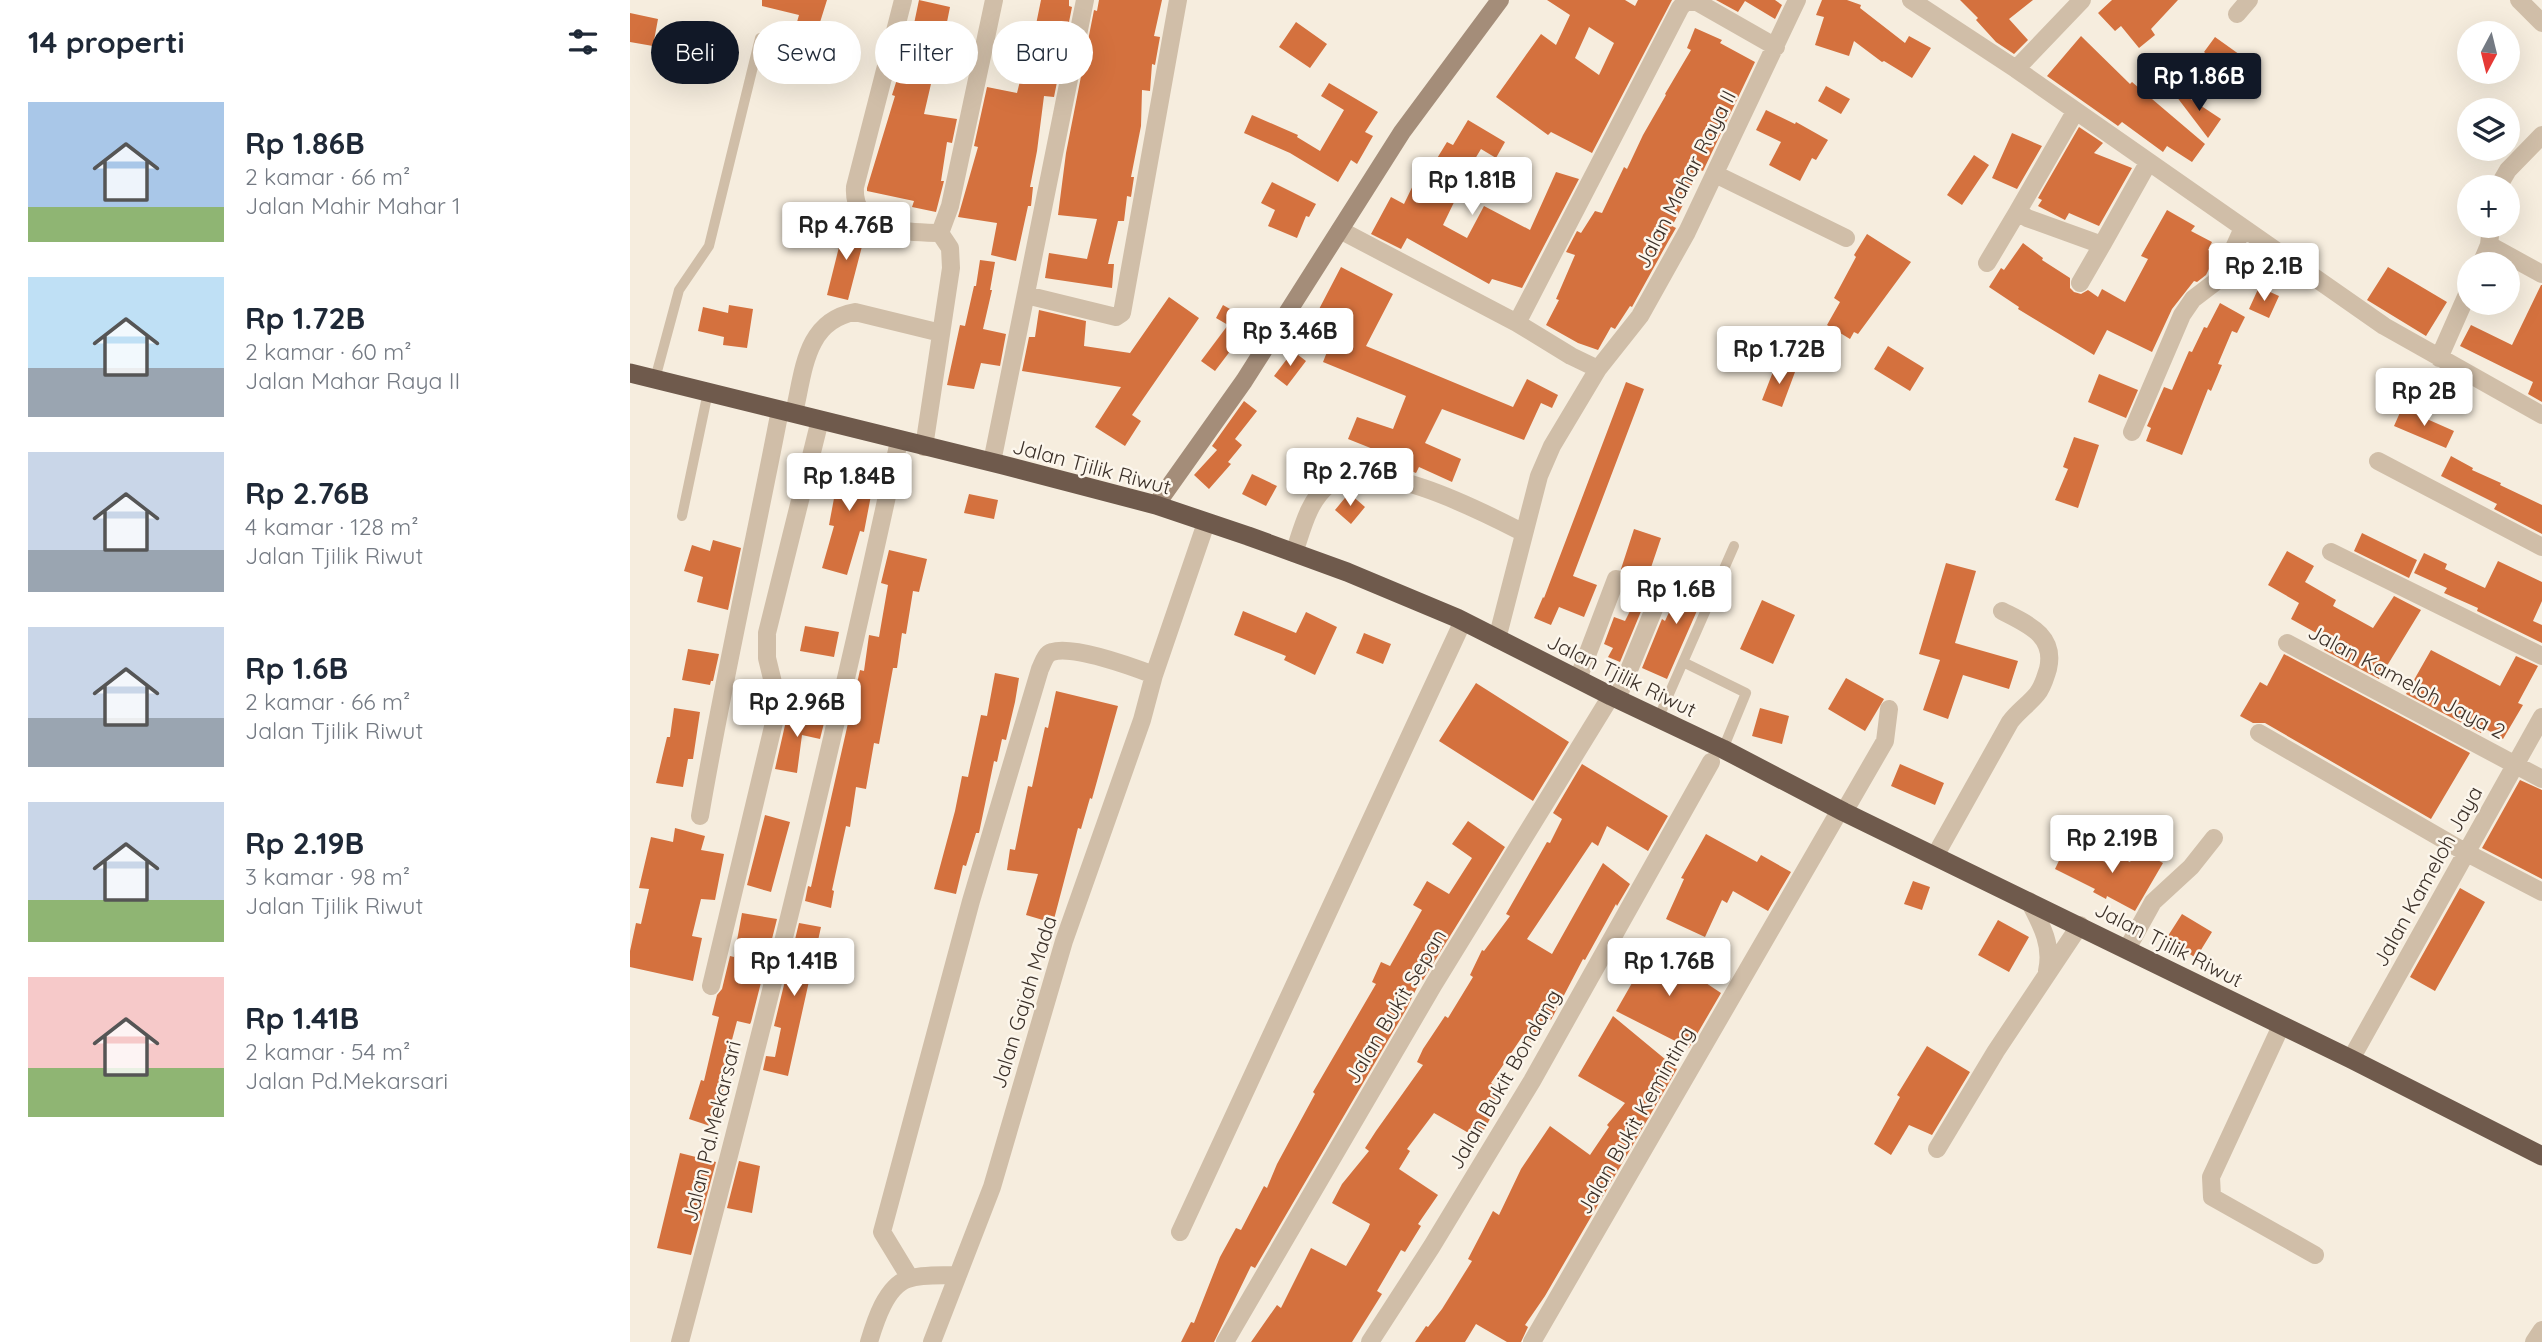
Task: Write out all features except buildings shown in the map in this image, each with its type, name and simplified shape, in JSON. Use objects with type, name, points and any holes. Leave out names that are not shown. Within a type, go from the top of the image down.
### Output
[{"type":"highway","name":"Jalan Tjilik Riwut","points":[[631,376],[655,379],[992,462],[1156,506],[1347,572],[1463,621],[1658,719],[1717,755],[1842,811],[2080,925],[2542,1156]]},
{"type":"main road","points":[[1156,506],[1244,381],[1402,132],[1500,0]]},
{"type":"street","points":[[903,0],[855,187],[854,201],[863,217],[876,224],[898,230],[940,233]]},
{"type":"street","points":[[940,233],[950,206],[994,0]]},
{"type":"street","points":[[992,462],[1085,0]]},
{"type":"street","points":[[1026,295],[1116,317],[1122,313],[1178,0]]},
{"type":"street","name":"Jalan Mahar Raya II","points":[[1497,639],[1545,458],[1598,369],[1640,316],[1687,233],[1797,0]]},
{"type":"street","points":[[2016,69],[2082,0]]},
{"type":"street","points":[[2519,0],[2542,23]]},
{"type":"street","points":[[1916,1],[2385,326],[2542,415]]},
{"type":"street","points":[[1517,323],[1685,2],[1697,2],[1776,47]]},
{"type":"street","points":[[1986,263],[2075,112]]},
{"type":"street","points":[[2505,175],[2542,135]]},
{"type":"street","points":[[2080,283],[2148,163]]},
{"type":"street","points":[[1715,174],[1846,238]]},
{"type":"street","points":[[2018,211],[2027,218],[2102,245]]},
{"type":"street","points":[[2132,432],[2182,315],[2193,299],[2214,283],[2223,272],[2243,228]]},
{"type":"street","points":[[1340,230],[1598,369]]},
{"type":"street","points":[[924,447],[951,268],[950,248],[940,233]]},
{"type":"street","points":[[2486,252],[2490,238]]},
{"type":"street","points":[[2489,245],[2542,274]]},
{"type":"street","points":[[700,816],[717,715],[756,539],[787,412],[813,339],[827,322],[843,314],[855,312],[941,333]]},
{"type":"street","points":[[2439,358],[2458,315]]},
{"type":"street","points":[[711,986],[777,710],[776,695],[766,658],[767,633],[820,420]]},
{"type":"street","name":"Jalan Pd.Mekarsari","points":[[680,1342],[738,1123],[857,635],[899,441]]},
{"type":"street","points":[[2378,461],[2542,547]]},
{"type":"street","points":[[1294,553],[1311,506],[1328,485],[1350,477],[1377,476],[1417,486],[1456,499],[1524,533]]},
{"type":"street","name":"Jalan Gajah Mada","points":[[932,1342],[992,1187],[1064,942],[1142,720],[1154,674],[1206,523]]},
{"type":"street","points":[[2330,552],[2542,656]]},
{"type":"street","points":[[1578,679],[1616,579]]},
{"type":"street","name":"Jalan Bukit Sepan","points":[[1225,1342],[1434,984],[1614,697],[1663,587]]},
{"type":"street","points":[[1935,856],[2010,722],[2044,684],[2049,664],[2048,643],[2041,634],[2002,611]]},
{"type":"street","points":[[1180,1232],[1463,621]]},
{"type":"street","name":"Jalan Kameloh Jaya 2","points":[[2287,643],[2542,779]]},
{"type":"street","points":[[910,1278],[882,1232],[971,901],[1040,669],[1047,655],[1062,651],[1083,654],[1154,674]]},
{"type":"street","name":"Jalan Bukit Keminting","points":[[1532,1342],[1885,741],[1889,709]]},
{"type":"street","name":"Jalan Kameloh Jaya","points":[[2351,1059],[2542,717]]},
{"type":"street","points":[[2259,733],[2465,852],[2542,892]]},
{"type":"street","name":"Jalan Bukit Bondang","points":[[1370,1342],[1532,1081],[1717,755]]},
{"type":"street","points":[[2127,949],[2153,902],[2191,867],[2214,838]]},
{"type":"street","points":[[2029,901],[2046,934],[2050,952],[2047,975]]},
{"type":"street","points":[[1937,1149],[1996,1051],[2080,925]]},
{"type":"street","points":[[2281,1026],[2210,1177],[2210,1187],[2212,1197],[2315,1255]]},
{"type":"street","points":[[869,1342],[890,1294],[899,1284],[910,1278],[958,1275]]},
{"type":"street","points":[[2534,1342],[2542,1330]]},
{"type":"lane","points":[[655,379],[679,290],[709,246],[753,67]]},
{"type":"lane","points":[[682,516],[708,392]]},
{"type":"lane","points":[[1658,719],[1734,546]]},
{"type":"lane","points":[[1683,662],[1746,692],[1717,755]]}]
